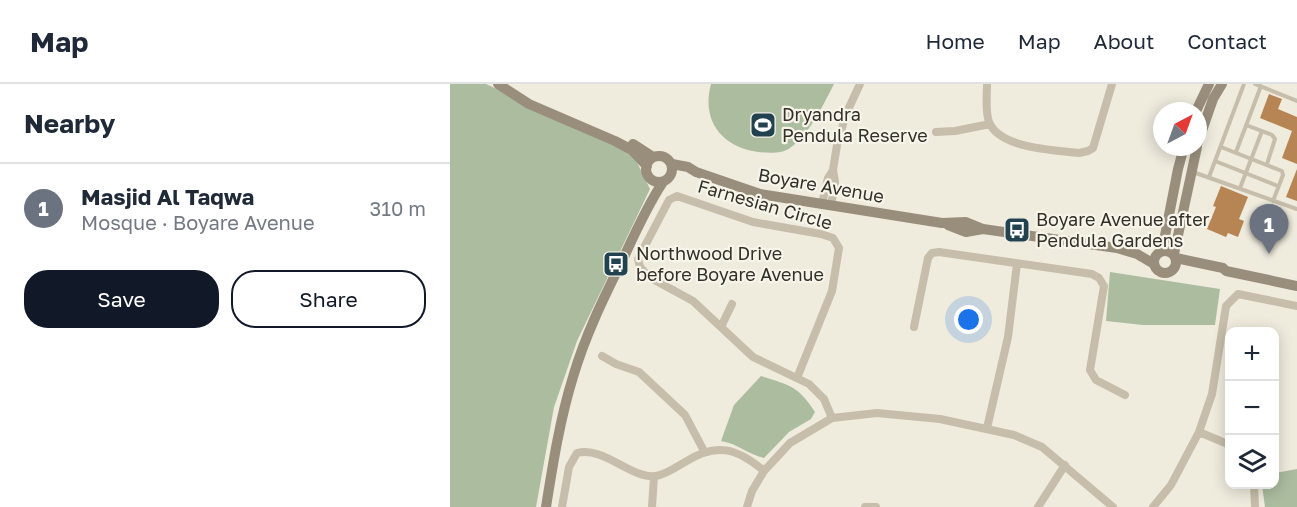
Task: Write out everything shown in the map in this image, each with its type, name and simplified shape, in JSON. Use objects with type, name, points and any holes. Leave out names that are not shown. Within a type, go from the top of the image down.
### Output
[{"type":"street","points":[[498,84],[529,104],[615,141],[650,161]]},
{"type":"street","points":[[509,84],[537,102],[612,133],[650,161]]},
{"type":"street","points":[[826,205],[834,182],[833,170],[837,145],[846,114],[860,84]]},
{"type":"street","points":[[987,84],[986,105],[990,124],[1006,139],[1021,145],[1079,153],[1088,152],[1093,148],[1112,84]]},
{"type":"street","points":[[1200,102],[1209,84]]},
{"type":"street","points":[[1207,116],[1213,99],[1222,84]]},
{"type":"street","points":[[936,132],[990,124]]},
{"type":"street","points":[[1182,156],[1158,257],[1161,272],[1194,270],[1222,273],[1226,271]]},
{"type":"street","points":[[1173,270],[1176,266],[1175,256],[1194,156]]},
{"type":"street","name":"Boyare Avenue","points":[[650,161],[665,157],[672,169],[688,167],[696,172],[760,194],[942,223],[966,232],[983,229],[1117,248],[1158,257]]},
{"type":"street","points":[[650,161],[647,173],[657,180]]},
{"type":"street","points":[[546,507],[556,446],[573,377],[599,306],[651,200],[657,180],[672,169]]},
{"type":"street","points":[[1178,169],[1190,171]]},
{"type":"street","name":"Farnesian Circle","points":[[797,378],[832,291],[839,248],[833,238],[753,222],[677,196],[669,200],[638,259],[640,267],[649,277],[693,301],[753,357],[797,378],[810,384],[824,399],[832,418]]},
{"type":"street","points":[[914,327],[928,258],[932,253],[939,252],[1092,274],[1099,278],[1104,286],[1090,370],[1096,380],[1125,395]]},
{"type":"street","points":[[1158,257],[1175,256],[1226,271],[1297,286]]},
{"type":"street","points":[[987,428],[1008,337],[1017,264]]},
{"type":"street","points":[[1153,507],[1171,485],[1198,432],[1212,394],[1226,306],[1238,294],[1297,306]]},
{"type":"street","points":[[721,327],[732,304]]},
{"type":"street","points":[[602,356],[639,372],[685,415],[704,450]]},
{"type":"street","points":[[747,507],[752,491],[764,471],[790,443],[832,418],[877,413],[940,419],[1014,435],[1042,447],[1113,507]]},
{"type":"street","points":[[1198,432],[1225,443]]},
{"type":"street","points":[[562,507],[569,467],[577,453],[585,451],[616,461],[640,473],[654,476],[668,472],[704,450],[731,450],[748,458],[764,471]]},
{"type":"street","points":[[1038,507],[1065,465]]},
{"type":"street","points":[[652,507],[654,476]]},
{"type":"street","points":[[1255,489],[1257,503],[1255,507]]},
{"type":"street","points":[[865,507],[876,507]]},
{"type":"lane","points":[[1209,177],[1244,84]]},
{"type":"lane","points":[[1255,84],[1297,100]]},
{"type":"lane","points":[[1236,152],[1261,86]]},
{"type":"lane","points":[[1246,125],[1272,135],[1275,141],[1267,164]]},
{"type":"lane","points":[[1240,188],[1262,131]]},
{"type":"lane","points":[[1221,147],[1283,172],[1273,201]]},
{"type":"lane","points":[[1215,161],[1278,186]]},
{"type":"lane","points":[[1190,171],[1297,209]]},
{"type":"green space","points":[[450,84],[486,84],[611,143],[634,156],[650,189],[577,341],[554,407],[536,507],[450,507]]},
{"type":"green space","name":"Dryandra Pendula Reserve","points":[[711,84],[834,84],[815,119],[797,142],[787,150],[770,153],[745,149],[725,138],[717,130],[709,110]]},
{"type":"green space","points":[[1110,272],[1220,289],[1215,325],[1143,325],[1106,321]]},
{"type":"green space","points":[[761,376],[798,391],[815,412],[811,419],[789,432],[764,458],[721,441],[734,405]]},
{"type":"green space","points":[[1297,469],[1297,507],[1265,507],[1263,489],[1279,489],[1279,472]]},
{"type":"building","points":[[1269,94],[1282,99],[1278,109],[1297,117],[1297,164],[1282,158],[1292,131],[1260,118]]},
{"type":"building","points":[[1297,169],[1297,201],[1286,197]]},
{"type":"building","points":[[1221,186],[1248,197],[1239,219],[1244,221],[1238,237],[1228,233],[1226,237],[1207,229]]},
{"type":"place","name":"Dryandra Pendula Reserve","points":[[763,125]]},
{"type":"place","name":"Boyare Avenue after Pendula Gardens","points":[[1017,230]]},
{"type":"place","name":"Masjid Al Taqwa","points":[[1269,254]]},
{"type":"place","name":"Northwood Drive before Boyare Avenue","points":[[616,264]]}]
